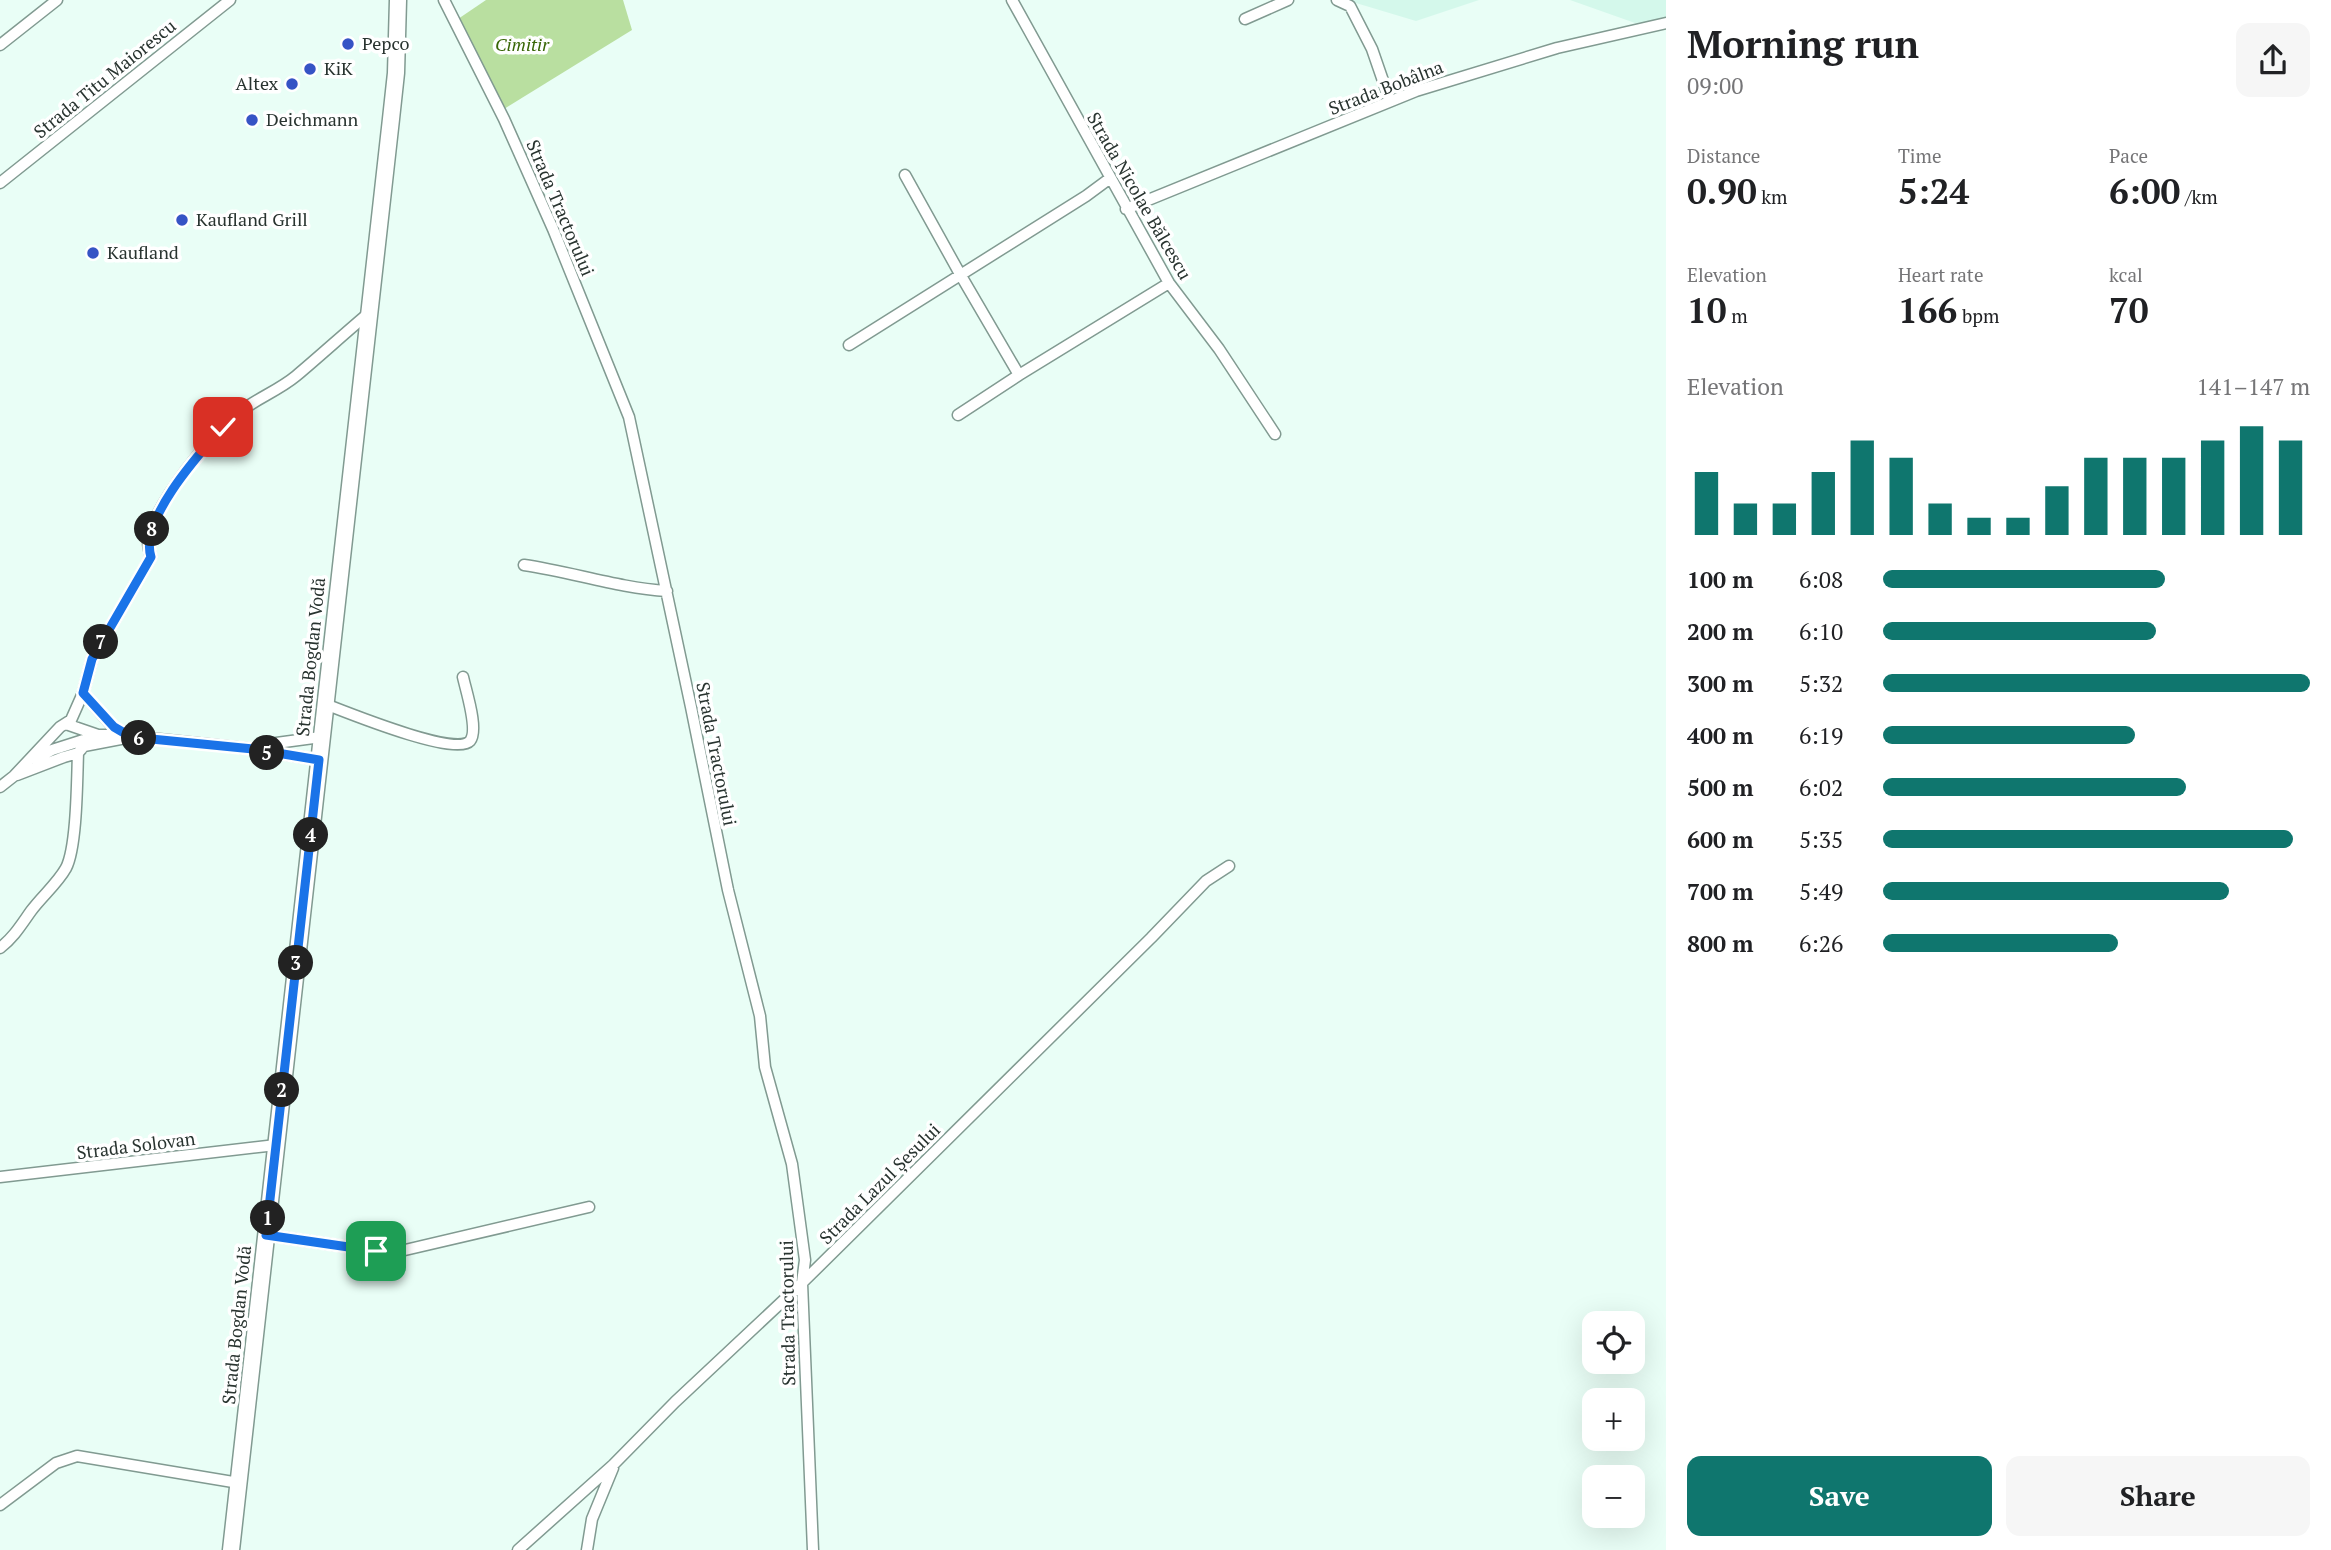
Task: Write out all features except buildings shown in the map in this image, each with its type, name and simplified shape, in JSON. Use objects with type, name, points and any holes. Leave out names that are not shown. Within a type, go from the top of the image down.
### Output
[{"type":"main road","name":"Strada Bogdan Vodă","points":[[397,60],[398,0]]},
{"type":"main road","name":"Strada Bogdan Vodă","points":[[231,1550],[397,60],[408,0]]},
{"type":"street","points":[[0,45],[57,0]]},
{"type":"street","name":"Strada Titu Maiorescu","points":[[0,183],[230,0]]},
{"type":"street","name":"Strada Tractorului","points":[[444,0],[504,119],[553,229],[629,417],[728,890],[760,1016],[765,1067],[792,1164],[805,1260],[802,1283],[813,1550]]},
{"type":"street","name":"Strada Nicolae Bălcescu","points":[[1012,0],[1169,283],[1219,349],[1275,434]]},
{"type":"street","points":[[1245,19],[1288,0]]},
{"type":"street","points":[[1338,0],[1350,6],[1373,49],[1391,101]]},
{"type":"street","name":"Strada Bobâlna","points":[[1126,209],[1416,91],[1557,48],[1666,23]]},
{"type":"street","points":[[905,175],[1019,375]]},
{"type":"street","points":[[849,345],[1110,179]]},
{"type":"street","points":[[958,415],[1169,283]]},
{"type":"street","points":[[14,776],[60,727],[71,720],[83,693],[92,659],[151,557],[149,536],[156,519],[165,500],[186,472],[236,415],[289,381],[370,312]]},
{"type":"street","points":[[524,565],[639,589],[667,591]]},
{"type":"street","points":[[325,704],[410,734],[443,743],[464,745],[474,731],[463,677]]},
{"type":"street","points":[[83,693],[114,727],[131,737]]},
{"type":"street","points":[[66,724],[99,735],[253,749],[319,760]]},
{"type":"street","points":[[0,786],[41,755],[99,735]]},
{"type":"street","points":[[0,948],[15,937],[70,859],[78,754],[84,746],[131,737]]},
{"type":"street","points":[[253,749],[269,744],[321,737]]},
{"type":"street","points":[[64,757],[77,742]]},
{"type":"street","points":[[14,776],[78,754]]},
{"type":"street","name":"Strada Lazul Șesului","points":[[518,1550],[614,1465],[675,1402],[802,1283],[1206,881],[1229,866]]},
{"type":"street","name":"Strada Solovan","points":[[0,1177],[276,1145]]},
{"type":"street","points":[[266,1235],[376,1251],[405,1250],[589,1207]]},
{"type":"street","points":[[0,1505],[56,1463],[77,1456],[239,1483]]},
{"type":"street","points":[[587,1550],[592,1519],[614,1465]]},
{"type":"shaded area","points":[[1346,0],[1479,0],[1416,21]]},
{"type":"shaded area","points":[[1570,0],[1666,0],[1666,20],[1635,23]]},
{"type":"green space","name":"Cimitir","points":[[486,0],[623,0],[632,30],[504,109],[458,19]]},
{"type":"place","name":"Pepco","points":[[348,44]]},
{"type":"place","name":"KiK","points":[[310,69]]},
{"type":"place","name":"Altex","points":[[292,84]]},
{"type":"place","name":"Deichmann","points":[[252,120]]},
{"type":"place","name":"Kaufland Grill","points":[[182,220]]},
{"type":"place","name":"Kaufland","points":[[93,253]]},
{"type":"route","points":[[223,427],[165,500],[149,536],[151,557],[92,659],[83,693],[114,727],[131,737],[253,749],[319,760],[266,1235],[376,1251]]}]
